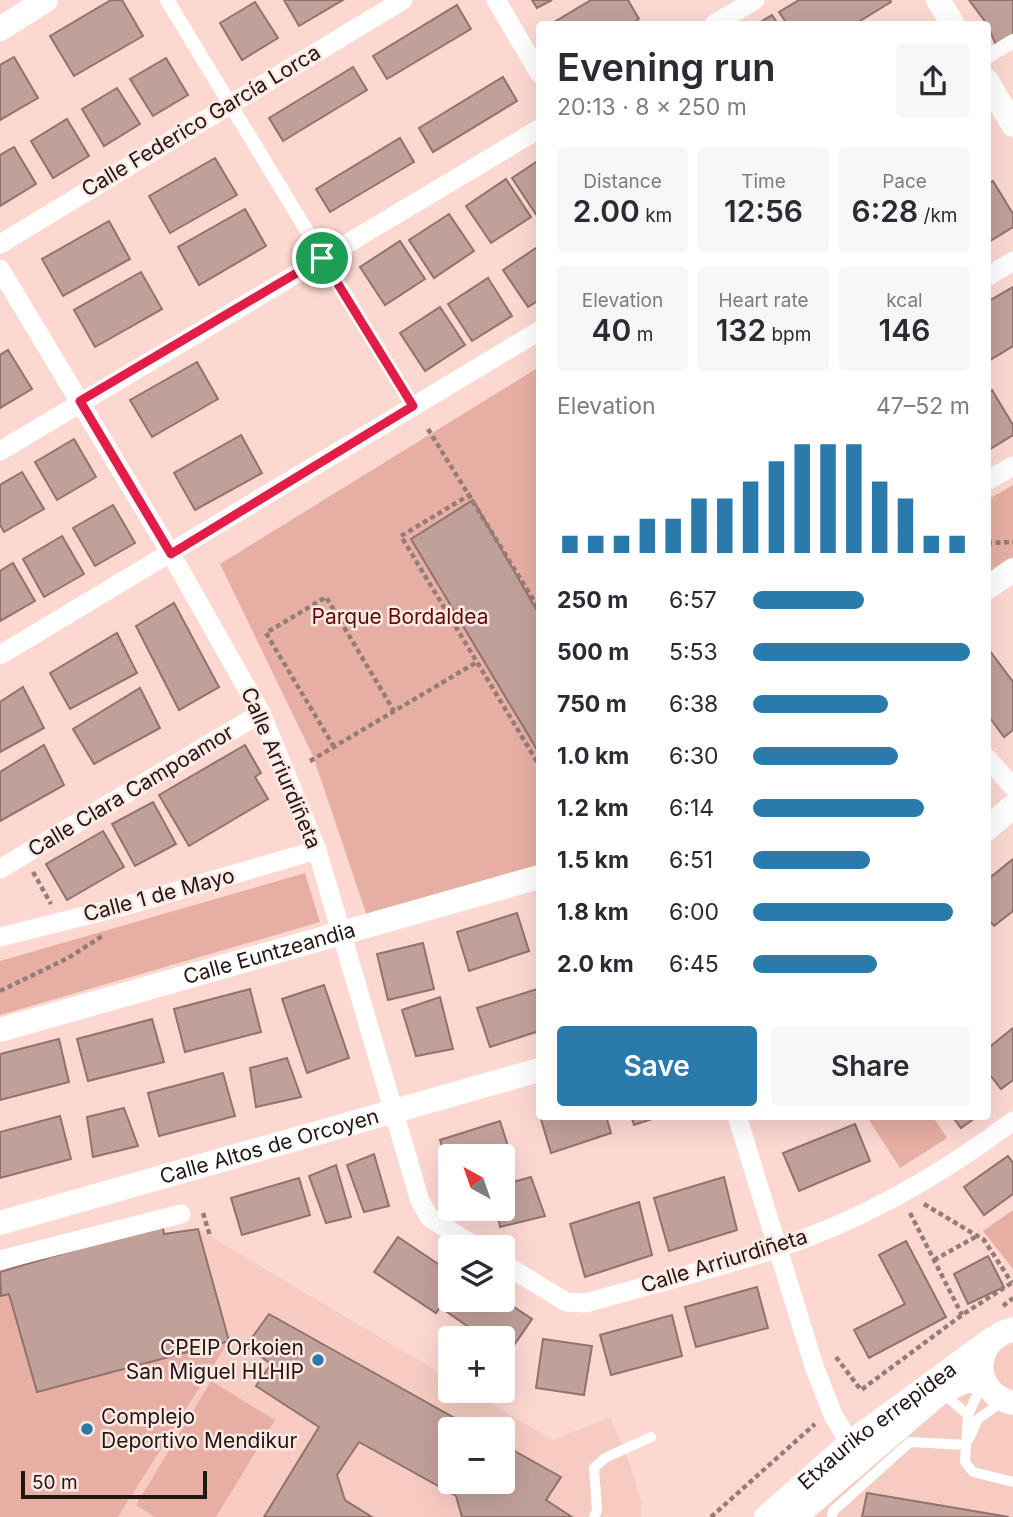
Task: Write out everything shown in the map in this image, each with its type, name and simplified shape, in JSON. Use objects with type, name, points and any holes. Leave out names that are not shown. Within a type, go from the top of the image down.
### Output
[{"type":"street","points":[[2,22],[47,0]]},
{"type":"street","points":[[167,0],[413,406]]},
{"type":"street","name":"Calle Federico García Lorca","points":[[0,244],[403,0]]},
{"type":"street","points":[[496,0],[536,68]]},
{"type":"street","points":[[719,21],[754,0]]},
{"type":"street","points":[[938,0],[951,21]]},
{"type":"street","points":[[991,55],[1013,41]]},
{"type":"street","points":[[991,88],[1013,125]]},
{"type":"street","points":[[0,451],[536,131]]},
{"type":"street","points":[[991,275],[1013,261]]},
{"type":"street","name":"Calle Arriurdiñeta","points":[[0,269],[171,554],[261,713],[317,850],[339,933],[420,1201],[430,1218],[457,1235]]},
{"type":"street","points":[[0,654],[171,554],[536,333]]},
{"type":"street","points":[[991,479],[1013,466]]},
{"type":"street","points":[[991,586],[1013,570]]},
{"type":"street","name":"Calle Clara Campoamor","points":[[0,869],[261,713]]},
{"type":"street","points":[[991,762],[1013,787]]},
{"type":"street","points":[[991,825],[1013,806]]},
{"type":"street","name":"Calle 1 de Mayo","points":[[0,937],[132,904],[317,850]]},
{"type":"street","name":"Calle Euntzeandia","points":[[0,1030],[536,878]]},
{"type":"street","name":"Calle Altos de Orcoyen","points":[[0,1223],[536,1071]]},
{"type":"street","points":[[738,1120],[818,1377],[833,1415],[850,1443]]},
{"type":"street","name":"Calle Arriurdiñeta","points":[[515,1271],[566,1302],[586,1303],[778,1248],[881,1205],[946,1170],[1013,1121]]},
{"type":"street","points":[[0,1261],[181,1214]]},
{"type":"street","points":[[1007,1331],[981,1360],[983,1381],[1008,1402]]},
{"type":"street","name":"Etxauriko errepidea","points":[[766,1517],[850,1443],[1007,1331]]},
{"type":"street","name":"Etxauriko errepidea","points":[[795,1517],[941,1392],[967,1381],[983,1381]]},
{"type":"lane","points":[[983,1381],[968,1415],[965,1462],[972,1472],[1013,1482]]},
{"type":"lane","points":[[941,1392],[954,1400],[968,1415]]},
{"type":"lane","points":[[966,1445],[978,1419],[1008,1402]]},
{"type":"lane","points":[[594,1517],[597,1510],[594,1468],[605,1458],[652,1437]]},
{"type":"lane","points":[[832,1517],[833,1511],[910,1442],[966,1445]]},
{"type":"path","points":[[428,429],[471,494],[536,603]]},
{"type":"path","points":[[471,494],[401,536],[536,760]]},
{"type":"path","points":[[991,543],[1013,542]]},
{"type":"path","points":[[334,747],[266,633],[326,597],[394,711]]},
{"type":"path","points":[[310,761],[477,662]]},
{"type":"path","points":[[31,868],[53,908]]},
{"type":"path","points":[[0,991],[68,958],[114,928]]},
{"type":"path","points":[[852,1396],[962,1315],[1013,1283],[984,1240],[915,1198]]},
{"type":"path","points":[[905,1203],[962,1315]]},
{"type":"path","points":[[208,1229],[210,1236]]},
{"type":"path","points":[[934,1260],[977,1236]]},
{"type":"path","points":[[832,1351],[861,1390]]},
{"type":"shaded area","name":"CPEIP Orkoien San Miguel HLHIP","points":[[198,1229],[438,1372],[438,1403],[490,1403],[514,1417],[438,1417],[438,1494],[515,1494],[515,1418],[553,1440],[610,1417],[629,1461],[641,1501],[641,1517],[118,1517],[229,1342]]},
{"type":"shaded area","points":[[1013,1343],[1013,1517],[796,1517],[981,1360]]},
{"type":"green space","name":"Parque Bordaldea","points":[[536,369],[536,878],[370,925],[313,756],[220,564]]},
{"type":"green space","points":[[1013,485],[1013,558],[991,575],[991,498]]},
{"type":"green space","points":[[305,873],[320,922],[0,1015],[0,961]]},
{"type":"green space","points":[[869,1120],[935,1120],[947,1138],[900,1168]]},
{"type":"green space","points":[[1013,1210],[1013,1269],[983,1231]]},
{"type":"green space","name":"Complejo Deportivo Mendikur","points":[[162,1224],[165,1234],[198,1229],[229,1341],[118,1517],[0,1517],[0,1272]]},
{"type":"green space","points":[[211,1381],[275,1420],[216,1517],[155,1517],[136,1505]]},
{"type":"building","points":[[111,0],[122,0],[143,36],[74,76],[50,36]]},
{"type":"building","points":[[284,0],[343,0],[299,26]]},
{"type":"building","points":[[532,0],[552,0],[537,8]]},
{"type":"building","points":[[591,0],[628,0],[639,19],[636,21],[556,21]]},
{"type":"building","points":[[799,0],[891,2],[860,21],[785,21],[779,12]]},
{"type":"building","points":[[969,0],[1013,0],[1013,35],[996,45],[991,33],[991,21],[985,21]]},
{"type":"building","points":[[255,2],[278,38],[242,60],[220,23]]},
{"type":"building","points":[[457,5],[471,29],[387,79],[373,56]]},
{"type":"building","points":[[772,15],[776,21],[762,21]]},
{"type":"building","points":[[14,57],[38,98],[0,120],[0,65]]},
{"type":"building","points":[[166,58],[188,95],[153,116],[130,79]]},
{"type":"building","points":[[353,67],[367,90],[283,141],[269,118]]},
{"type":"building","points":[[503,77],[517,101],[433,152],[419,128]]},
{"type":"building","points":[[117,88],[140,124],[104,146],[82,109]]},
{"type":"building","points":[[67,119],[89,156],[53,178],[31,141]]},
{"type":"building","points":[[400,138],[414,162],[330,212],[316,189]]},
{"type":"building","points":[[14,147],[36,184],[0,206],[0,155]]},
{"type":"building","points":[[215,158],[237,195],[170,233],[149,196]]},
{"type":"building","points":[[536,162],[536,214],[512,178]]},
{"type":"building","points":[[506,179],[531,217],[491,243],[466,206]]},
{"type":"building","points":[[993,181],[1013,214],[1013,227],[991,241]]},
{"type":"building","points":[[245,209],[266,246],[199,285],[178,247]]},
{"type":"building","points":[[449,214],[474,251],[434,278],[409,240]]},
{"type":"building","points":[[109,221],[130,259],[63,296],[42,259]]},
{"type":"building","points":[[400,241],[425,279],[385,305],[360,267]]},
{"type":"building","points":[[536,248],[536,302],[528,307],[503,270]]},
{"type":"building","points":[[141,272],[162,309],[95,347],[74,310]]},
{"type":"building","points":[[488,278],[512,316],[472,341],[448,304]]},
{"type":"building","points":[[1013,287],[1013,346],[991,359],[991,300]]},
{"type":"building","points":[[440,307],[465,345],[425,371],[400,333]]},
{"type":"building","points":[[8,350],[32,389],[0,408],[0,355]]},
{"type":"building","points":[[197,362],[218,399],[152,437],[130,400]]},
{"type":"building","points":[[991,391],[1013,425],[1013,435],[991,449]]},
{"type":"building","points":[[241,435],[262,473],[195,510],[174,473]]},
{"type":"building","points":[[74,439],[96,477],[57,500],[35,462]]},
{"type":"building","points":[[22,472],[44,509],[4,532],[0,525],[0,485]]},
{"type":"building","points":[[473,500],[536,609],[536,748],[411,539]]},
{"type":"building","points":[[113,505],[135,543],[95,566],[73,528]]},
{"type":"building","points":[[62,536],[84,574],[44,597],[23,559]]},
{"type":"building","points":[[13,563],[35,601],[0,621],[0,571]]},
{"type":"building","points":[[174,603],[219,687],[179,710],[136,626]]},
{"type":"building","points":[[117,633],[137,673],[70,709],[50,673]]},
{"type":"building","points":[[991,652],[1013,682],[1013,730],[1004,737],[991,719]]},
{"type":"building","points":[[23,687],[44,728],[0,752],[0,702]]},
{"type":"building","points":[[140,688],[160,728],[94,764],[73,729]]},
{"type":"building","points":[[44,745],[64,785],[0,821],[0,772]]},
{"type":"building","points":[[245,745],[261,773],[255,777],[268,799],[189,846],[159,795]]},
{"type":"building","points":[[153,802],[176,844],[135,866],[112,824]]},
{"type":"building","points":[[103,831],[124,867],[67,900],[46,864]]},
{"type":"building","points":[[1013,859],[1013,911],[994,926],[991,923],[991,877]]},
{"type":"building","points":[[517,913],[529,951],[469,971],[457,932]]},
{"type":"building","points":[[423,943],[434,989],[388,1000],[377,954]]},
{"type":"building","points":[[324,985],[349,1058],[307,1073],[282,999]]},
{"type":"building","points":[[250,989],[261,1032],[185,1052],[174,1009]]},
{"type":"building","points":[[536,989],[536,1032],[490,1047],[477,1008]]},
{"type":"building","points":[[440,997],[453,1049],[416,1056],[402,1010]]},
{"type":"building","points":[[152,1019],[164,1062],[88,1081],[77,1039]]},
{"type":"building","points":[[1013,1028],[1013,1080],[1001,1089],[991,1076],[991,1046]]},
{"type":"building","points":[[59,1039],[69,1082],[0,1100],[0,1054]]},
{"type":"building","points":[[287,1058],[301,1097],[256,1107],[250,1068]]},
{"type":"building","points":[[223,1073],[235,1116],[159,1136],[148,1093]]},
{"type":"building","points":[[124,1108],[138,1146],[93,1157],[87,1117]]},
{"type":"building","points":[[60,1116],[71,1159],[0,1178],[0,1132]]},
{"type":"building","points":[[541,1120],[607,1120],[611,1133],[551,1153]]},
{"type":"building","points":[[632,1120],[649,1120],[634,1125]]},
{"type":"building","points":[[955,1120],[972,1120],[961,1128]]},
{"type":"building","points":[[500,1121],[507,1144],[441,1144],[440,1140]]},
{"type":"building","points":[[855,1124],[870,1161],[799,1191],[783,1153]]},
{"type":"building","points":[[374,1154],[389,1206],[364,1212],[347,1165]]},
{"type":"building","points":[[1008,1156],[1013,1163],[1013,1194],[984,1215],[964,1187]]},
{"type":"building","points":[[336,1165],[351,1217],[326,1223],[309,1176]]},
{"type":"building","points":[[531,1177],[545,1216],[500,1227],[499,1222],[515,1221],[515,1181]]},
{"type":"building","points":[[724,1177],[737,1230],[669,1251],[654,1198]]},
{"type":"building","points":[[299,1178],[310,1215],[242,1235],[231,1198]]},
{"type":"building","points":[[639,1202],[652,1255],[585,1277],[570,1224]]},
{"type":"building","points":[[162,1224],[164,1234],[198,1229],[229,1341],[37,1392],[9,1294],[1,1296],[0,1272]]},
{"type":"building","points":[[398,1237],[438,1264],[438,1310],[436,1313],[374,1272]]},
{"type":"building","points":[[906,1241],[946,1317],[869,1358],[854,1330],[905,1304],[879,1255]]},
{"type":"building","points":[[988,1256],[1004,1287],[968,1304],[954,1274]]},
{"type":"building","points":[[757,1287],[768,1328],[696,1347],[685,1307]]},
{"type":"building","points":[[515,1308],[532,1319],[515,1344],[515,1326],[467,1326],[447,1312],[515,1312]]},
{"type":"building","points":[[269,1314],[453,1417],[438,1417],[438,1486],[359,1442],[337,1475],[345,1500],[372,1517],[264,1517],[319,1427],[256,1386],[271,1364],[246,1346]]},
{"type":"building","points":[[672,1315],[682,1356],[611,1375],[600,1335]]},
{"type":"building","points":[[543,1339],[592,1346],[584,1395],[536,1388]]},
{"type":"building","points":[[515,1451],[561,1477],[546,1500],[572,1517],[462,1517],[456,1496],[452,1494],[515,1494]]},
{"type":"building","points":[[867,1493],[1009,1517],[862,1517]]},
{"type":"place","name":"CPEIP Orkoien San Miguel HLHIP","points":[[318,1360]]},
{"type":"place","name":"Complejo Deportivo Mendikur","points":[[87,1429]]},
{"type":"route","points":[[322,258],[413,406],[171,554],[80,401],[322,258]]}]
